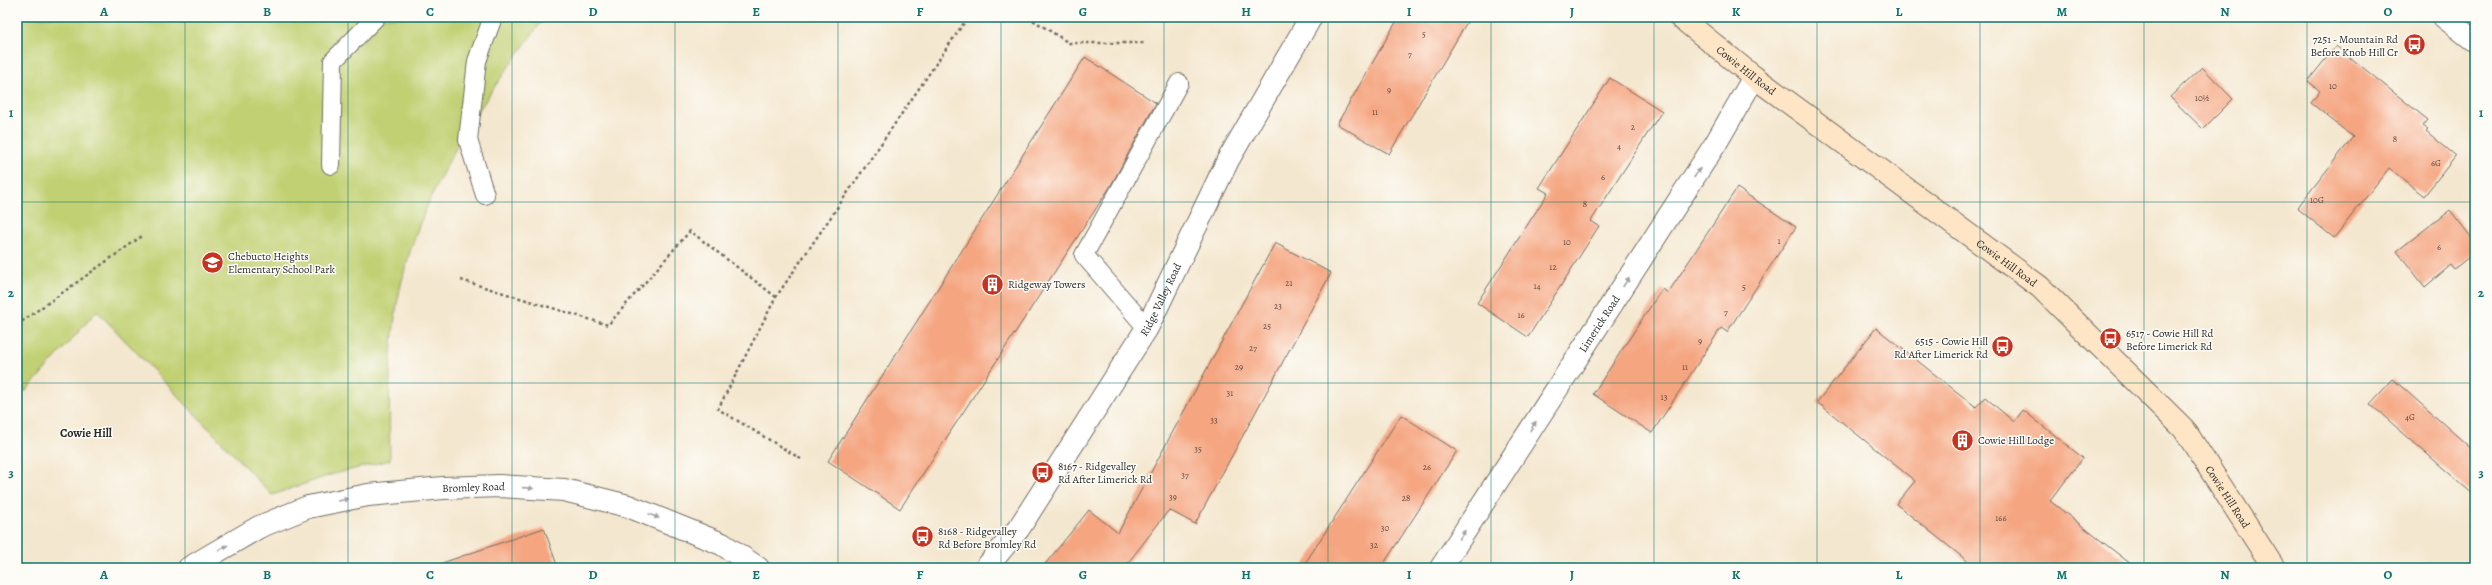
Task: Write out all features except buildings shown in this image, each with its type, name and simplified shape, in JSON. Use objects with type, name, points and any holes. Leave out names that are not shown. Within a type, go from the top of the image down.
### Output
[{"type":"street","name":"Ridge Valley Road","points":[[986,568],[1019,528],[1147,328],[1228,160],[1311,17]]},
{"type":"street","name":"Cowie Hill Road","points":[[1680,17],[1754,77],[2040,287],[2184,429],[2274,568]]},
{"type":"street","points":[[2444,17],[2475,41]]},
{"type":"street","name":"Limerick Road","points":[[1441,568],[1716,143],[1754,77]]},
{"type":"street","name":"Bromley Road","points":[[189,568],[259,528],[308,507],[368,495],[443,488],[500,486],[564,490],[628,506],[722,544],[758,568]]},
{"type":"lane","points":[[331,165],[333,61],[376,17]]},
{"type":"lane","points":[[485,195],[468,140],[477,61],[493,17]]},
{"type":"lane","points":[[1147,328],[1084,255],[1179,83]]},
{"type":"path","points":[[801,458],[718,409],[776,297],[968,17]]},
{"type":"path","points":[[1028,17],[1069,42],[1146,43]]},
{"type":"path","points":[[461,280],[608,325],[690,231],[776,297]]},
{"type":"path","points":[[17,325],[142,236]]},
{"type":"green space","name":"Chebucto Heights Elementary School Park","points":[[17,17],[545,17],[499,80],[458,146],[439,179],[410,251],[400,289],[393,331],[390,374],[390,460],[330,475],[272,495],[97,311],[25,392],[17,368]]},
{"type":"place","name":"7251 - Mountain Rd Before Knob Hill Cr","points":[[2414,45]]},
{"type":"place","name":"Chebucto Heights Elementary School Park","points":[[212,262]]},
{"type":"place","name":"Ridgeway Towers","points":[[993,284]]},
{"type":"place","name":"6517 - Cowie Hill Rd Before Limerick Rd","points":[[2110,339]]},
{"type":"place","name":"6515 - Cowie Hill Rd After Limerick Rd","points":[[2003,347]]},
{"type":"place","name":"Cowie Hill Lodge","points":[[1962,440]]},
{"type":"place","name":"8167 - Ridgevalley Rd After Limerick Rd","points":[[1043,472]]},
{"type":"place","name":"8168 - Ridgevalley Rd Before Bromley Rd","points":[[922,537]]},
{"type":"district","name":"Cowie Hill","points":[[86,433]]}]
